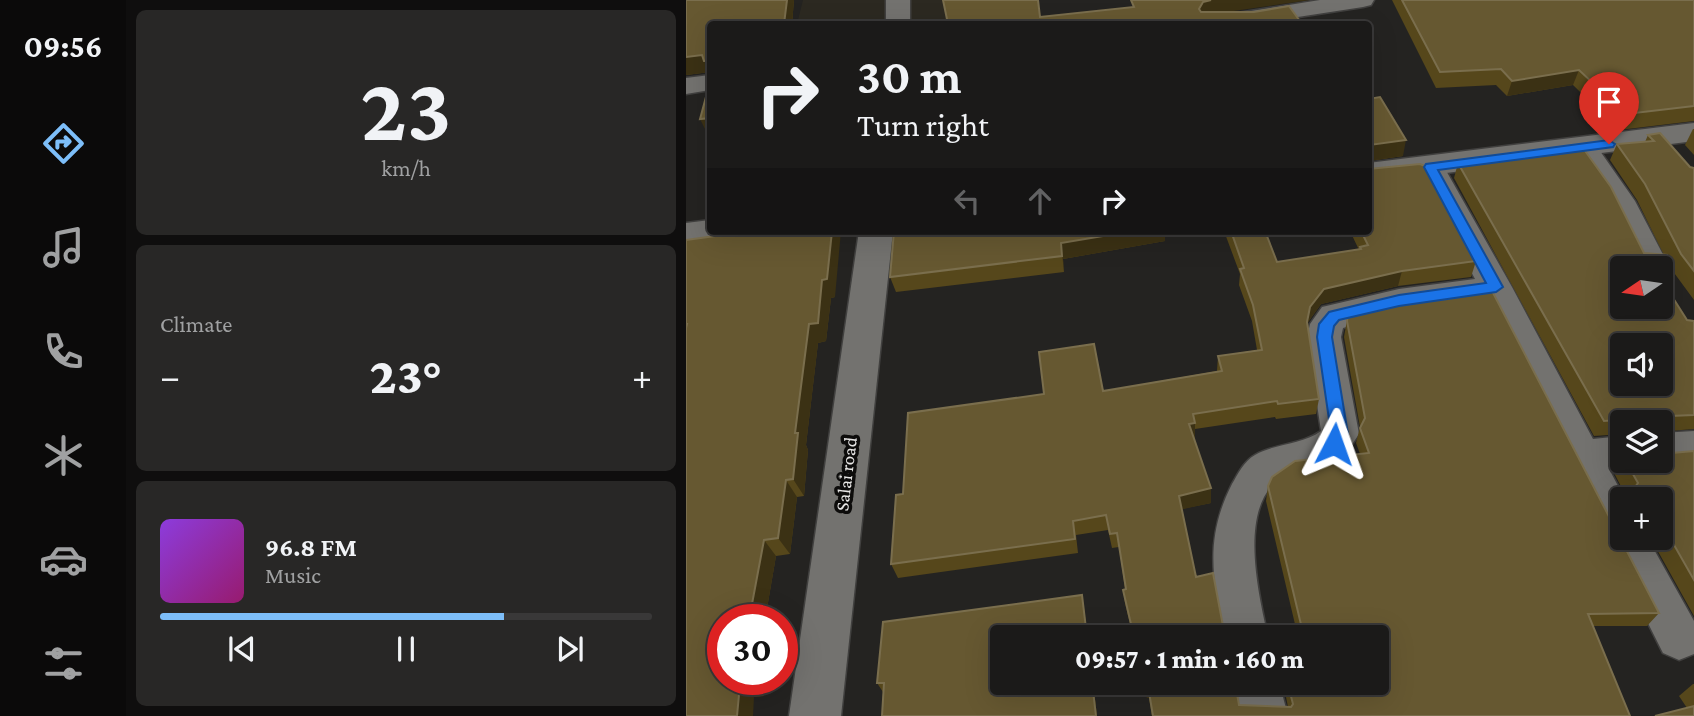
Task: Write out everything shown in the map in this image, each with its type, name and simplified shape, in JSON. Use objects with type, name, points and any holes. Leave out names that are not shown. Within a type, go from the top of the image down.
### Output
[{"type":"main road","points":[[898,0],[898,21]]},
{"type":"main road","points":[[1372,173],[1694,132]]},
{"type":"main road","points":[[686,234],[707,232]]},
{"type":"main road","name":"Salai road","points":[[815,716],[875,235]]},
{"type":"street","points":[[1232,21],[1363,0]]},
{"type":"street","points":[[686,86],[707,83]]},
{"type":"street","points":[[1660,138],[1682,162]]},
{"type":"street","points":[[1583,147],[1620,201],[1648,256]]},
{"type":"street","points":[[1430,167],[1496,287],[1610,509]]},
{"type":"street","points":[[1244,625],[1231,547],[1241,505],[1261,471],[1273,464],[1322,450],[1334,444],[1340,434],[1325,337],[1327,324],[1334,316],[1399,301],[1496,287]]},
{"type":"street","points":[[1673,448],[1694,447]]},
{"type":"street","points":[[1582,456],[1610,453]]},
{"type":"street","points":[[1632,550],[1679,638]]},
{"type":"street","points":[[1259,695],[1264,716]]},
{"type":"shaded area","points":[[803,0],[1010,0],[1012,21],[798,21]]},
{"type":"building","points":[[686,0],[787,0],[784,21],[707,21],[707,61],[704,61],[702,55],[686,57]]},
{"type":"building","points":[[943,0],[1038,0],[1040,17],[1134,7],[1131,0],[1211,0],[1203,2],[1199,9],[1201,12],[1254,12],[1289,6],[1300,21],[947,21]]},
{"type":"building","points":[[1402,0],[1694,0],[1694,106],[1626,114],[1579,70],[1512,81],[1501,69],[1440,72]]},
{"type":"building","points":[[707,93],[707,118],[700,119]]},
{"type":"building","points":[[1380,97],[1406,140],[1372,145],[1372,98]]},
{"type":"building","points":[[1660,133],[1690,167],[1694,168],[1694,271],[1681,254],[1645,184],[1617,144],[1654,141],[1648,135]]},
{"type":"building","points":[[1583,148],[1611,187],[1644,253],[1667,255],[1610,256],[1610,319],[1673,319],[1673,298],[1687,320],[1694,321],[1694,415],[1673,416],[1673,410],[1610,410],[1610,421],[1604,421],[1458,163]]},
{"type":"building","points":[[1420,164],[1425,166],[1476,261],[1402,271],[1324,289],[1310,307],[1307,322],[1319,399],[1278,404],[1277,401],[1193,414],[1195,423],[1189,424],[1211,488],[1179,496],[1196,577],[1213,573],[1223,625],[1131,625],[1123,590],[1126,589],[1117,533],[1110,534],[1106,515],[1073,521],[1075,539],[891,564],[896,495],[903,494],[908,413],[1044,394],[1039,352],[1094,344],[1103,391],[1222,371],[1218,356],[1262,350],[1253,305],[1240,269],[1244,268],[1232,235],[1267,235],[1277,262],[1361,249],[1360,247],[1368,245],[1363,235],[1372,235],[1372,169]]},
{"type":"building","points":[[715,235],[832,235],[827,279],[822,280],[818,323],[809,324],[795,433],[798,433],[793,479],[786,480],[778,538],[764,540],[752,604],[707,604],[707,695],[739,695],[737,716],[686,716],[686,240]]},
{"type":"building","points":[[894,235],[1109,235],[1061,243],[1062,256],[890,277]]},
{"type":"building","points":[[1490,287],[1610,518],[1610,550],[1626,550],[1659,613],[1588,614],[1630,716],[1153,716],[1150,695],[1237,695],[1239,705],[1291,707],[1291,695],[1389,695],[1389,625],[1301,625],[1268,486],[1272,477],[1295,461],[1369,453],[1360,428],[1365,418],[1347,321],[1348,314],[1404,300]]},
{"type":"building","points":[[1694,451],[1694,580],[1673,543],[1673,487],[1635,487],[1638,483],[1632,473],[1673,473],[1673,453]]},
{"type":"building","points":[[1082,595],[1086,625],[990,625],[990,695],[1094,695],[1096,716],[882,716],[884,683],[877,683],[883,622]]},
{"type":"building","points":[[1694,706],[1694,716],[1655,716]]},
{"type":"route","points":[[1334,444],[1340,434],[1325,337],[1327,324],[1334,316],[1399,301],[1496,287],[1430,167],[1609,144]]}]
